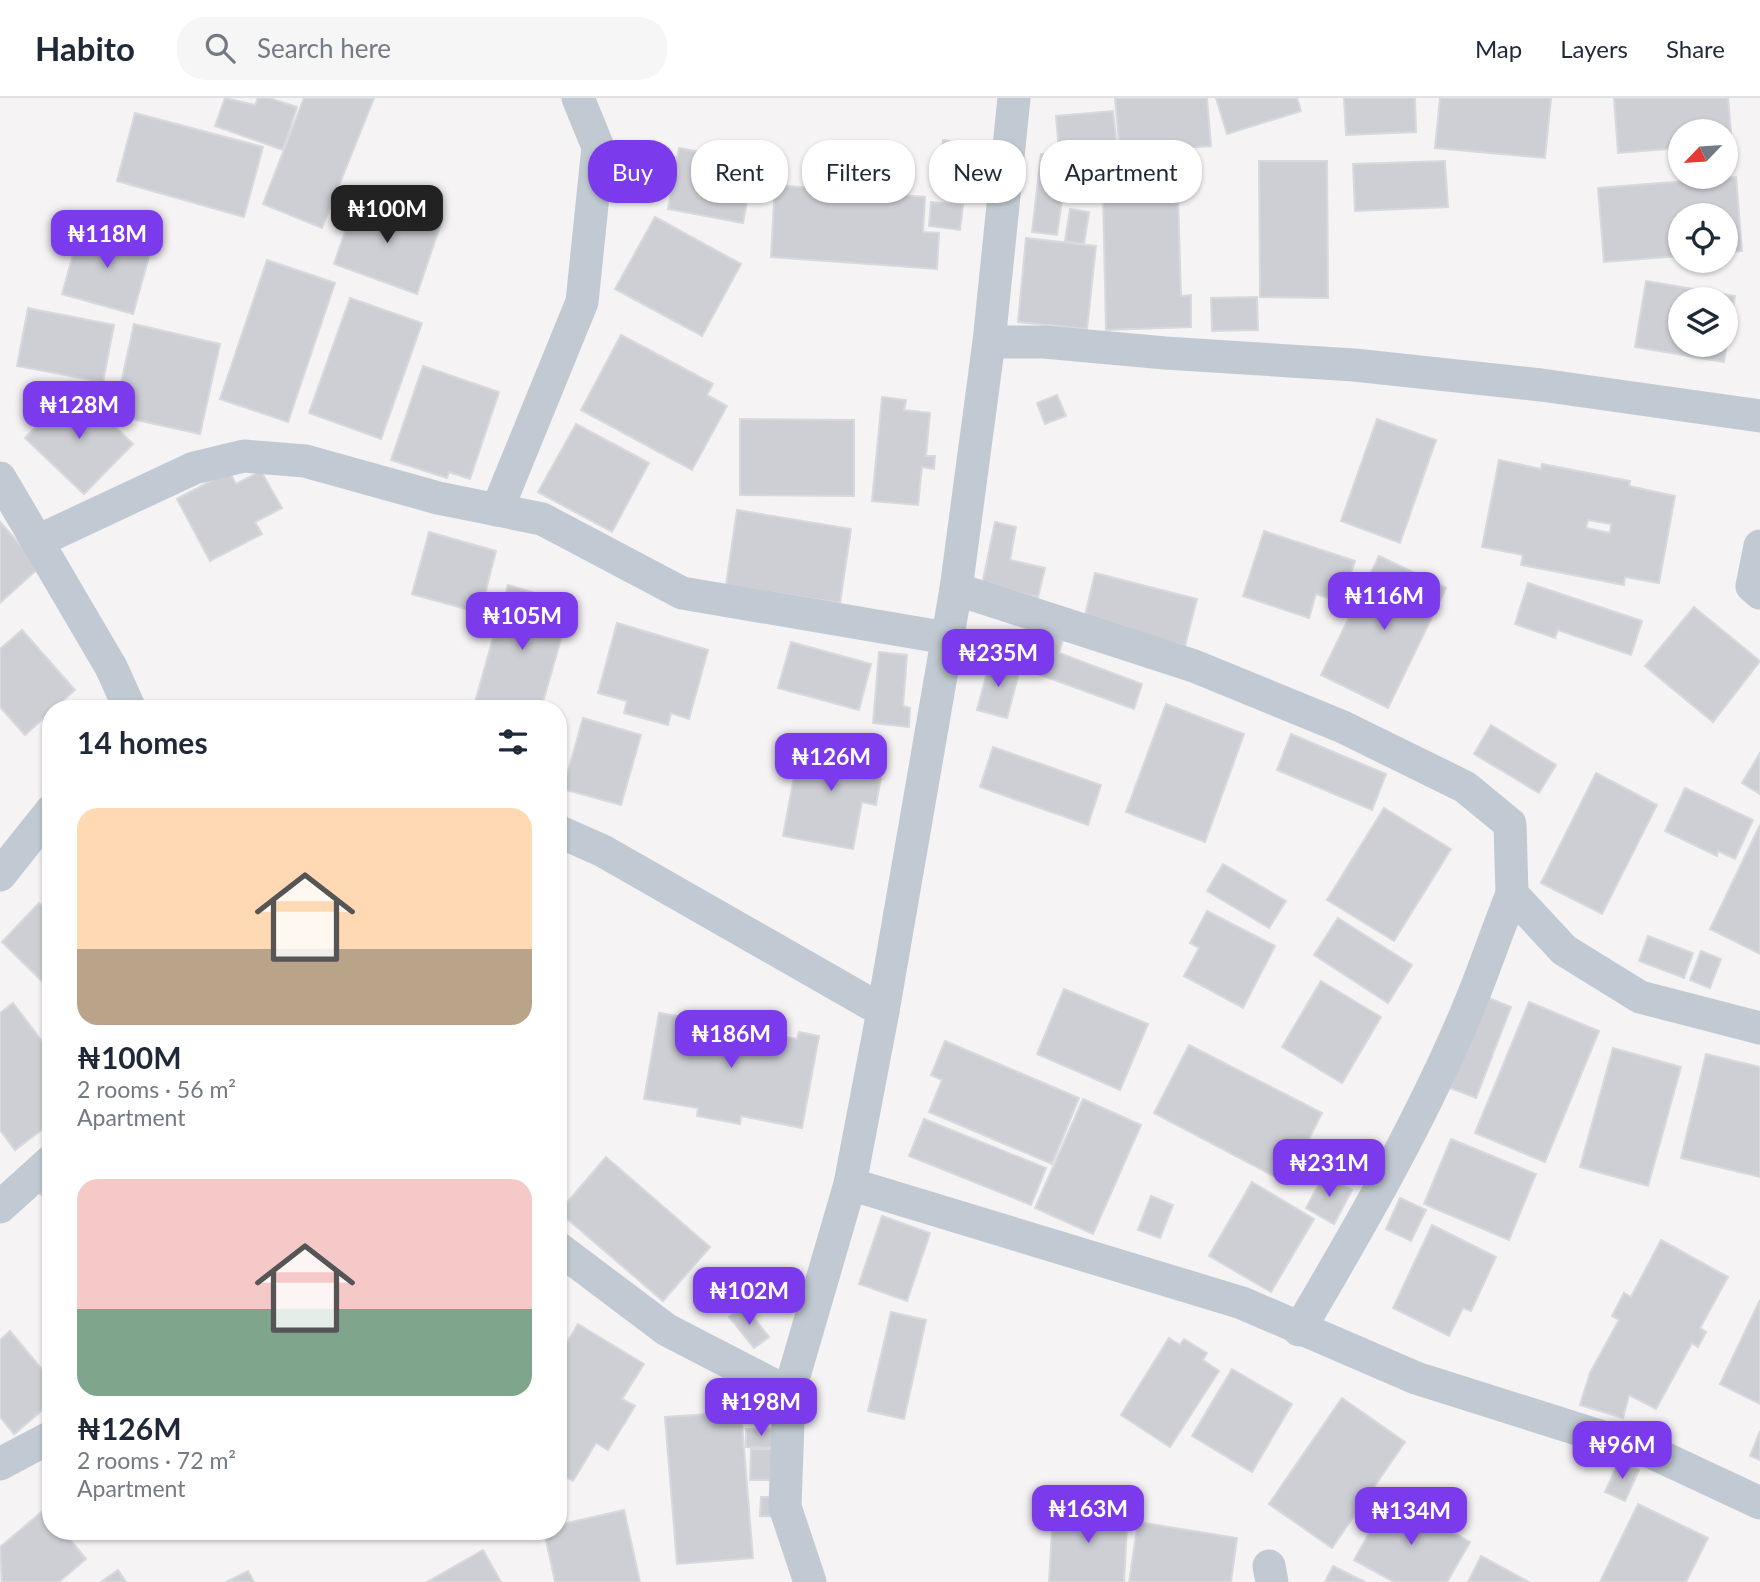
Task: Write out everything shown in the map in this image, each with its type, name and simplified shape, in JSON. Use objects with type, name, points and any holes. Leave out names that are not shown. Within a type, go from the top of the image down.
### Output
[{"type":"street","points":[[497,510],[582,302],[598,147],[578,98]]},
{"type":"street","points":[[808,1581],[785,1507],[789,1392],[850,1184],[883,1011],[956,589],[989,342],[1014,98]]},
{"type":"street","points":[[989,342],[1044,342],[1165,354],[1354,365],[1541,385],[1760,416]]},
{"type":"street","points":[[38,541],[194,468],[244,456],[305,461],[439,498],[541,519],[682,593],[947,638]]},
{"type":"street","points":[[0,478],[111,667],[126,700]]},
{"type":"street","points":[[1760,546],[1752,586],[1760,593]]},
{"type":"street","points":[[956,589],[1194,666],[1343,727],[1465,787],[1510,824],[1511,894],[1471,1001],[1415,1121],[1362,1222],[1299,1330]]},
{"type":"street","points":[[0,874],[42,822]]},
{"type":"street","points":[[567,835],[603,851],[883,1011]]},
{"type":"street","points":[[1511,894],[1564,950],[1640,997],[1760,1028]]},
{"type":"street","points":[[0,1207],[42,1169]]},
{"type":"street","points":[[850,1184],[1242,1303],[1299,1330],[1416,1378],[1653,1453],[1760,1503]]},
{"type":"street","points":[[567,1255],[667,1330],[789,1392]]},
{"type":"street","points":[[0,1464],[42,1442]]},
{"type":"building","points":[[225,98],[255,105],[258,98],[269,98],[297,107],[283,150],[215,126]]},
{"type":"building","points":[[304,98],[374,98],[322,228],[263,204]]},
{"type":"building","points":[[1115,98],[1207,98],[1211,146],[1202,147],[1202,140],[1119,140]]},
{"type":"building","points":[[1216,98],[1297,98],[1301,111],[1227,134]]},
{"type":"building","points":[[1344,98],[1415,98],[1416,132],[1346,135]]},
{"type":"building","points":[[1440,98],[1551,98],[1545,158],[1435,148]]},
{"type":"building","points":[[1614,98],[1728,98],[1730,119],[1668,119],[1668,149],[1618,153]]},
{"type":"building","points":[[1113,111],[1116,140],[1058,140],[1056,116]]},
{"type":"building","points":[[135,113],[263,147],[244,217],[117,181]]},
{"type":"building","points":[[679,148],[691,150],[691,203],[747,203],[743,223],[668,209],[669,203],[677,203]]},
{"type":"building","points":[[1259,161],[1327,161],[1328,298],[1260,297]]},
{"type":"building","points":[[1445,161],[1448,207],[1355,211],[1353,164]]},
{"type":"building","points":[[1040,163],[1040,203],[1062,203],[1057,235],[1032,232]]},
{"type":"building","points":[[1668,182],[1668,189],[1737,189],[1742,251],[1738,252],[1738,203],[1668,203],[1668,257],[1604,262],[1598,188]]},
{"type":"building","points":[[788,186],[802,187],[802,203],[915,203],[915,196],[925,197],[923,232],[939,233],[937,269],[771,257],[774,203],[788,203]]},
{"type":"building","points":[[357,197],[440,226],[417,294],[334,264]]},
{"type":"building","points":[[931,203],[963,205],[960,230],[929,226]]},
{"type":"building","points":[[1103,203],[1178,203],[1181,296],[1191,295],[1191,327],[1106,330]]},
{"type":"building","points":[[1070,209],[1089,212],[1084,244],[1065,241]]},
{"type":"building","points":[[655,217],[741,264],[702,336],[615,289]]},
{"type":"building","points":[[81,226],[152,246],[133,314],[62,294]]},
{"type":"building","points":[[1026,238],[1096,246],[1087,329],[1018,322]]},
{"type":"building","points":[[267,260],[335,283],[288,422],[220,399]]},
{"type":"building","points":[[1646,281],[1682,287],[1668,287],[1668,353],[1635,347]]},
{"type":"building","points":[[1257,297],[1258,330],[1212,331],[1211,298]]},
{"type":"building","points":[[350,298],[422,323],[381,439],[309,413]]},
{"type":"building","points":[[28,308],[114,325],[103,382],[17,366]]},
{"type":"building","points":[[134,324],[220,344],[200,434],[114,415]]},
{"type":"building","points":[[621,335],[713,384],[707,395],[727,406],[692,470],[581,410]]},
{"type":"building","points":[[1694,357],[1725,357],[1724,362]]},
{"type":"building","points":[[423,366],[499,392],[470,479],[449,472],[447,478],[391,460]]},
{"type":"building","points":[[74,387],[133,444],[84,494],[25,438]]},
{"type":"building","points":[[1057,395],[1066,416],[1045,424],[1037,403]]},
{"type":"building","points":[[882,397],[906,400],[904,410],[930,413],[926,456],[935,456],[934,469],[922,467],[918,505],[872,501]]},
{"type":"building","points":[[740,419],[854,420],[854,496],[740,495]]},
{"type":"building","points":[[1377,419],[1436,440],[1400,543],[1341,521]]},
{"type":"building","points":[[576,424],[649,463],[612,532],[538,492]]},
{"type":"building","points":[[1499,460],[1541,469],[1542,464],[1630,481],[1629,486],[1675,496],[1659,583],[1625,577],[1624,585],[1521,565],[1523,555],[1482,547]],"holes":[[[1588,520],[1611,524],[1610,533],[1586,528]]]},
{"type":"building","points":[[229,471],[236,484],[261,471],[282,508],[255,522],[262,534],[210,561],[177,499]]},
{"type":"building","points":[[737,510],[851,529],[840,603],[726,585]]},
{"type":"building","points":[[0,522],[40,567],[0,603]]},
{"type":"building","points":[[995,522],[1016,527],[1010,560],[1045,568],[1038,597],[982,585]]},
{"type":"building","points":[[1264,531],[1355,561],[1342,602],[1316,594],[1309,618],[1243,596]]},
{"type":"building","points":[[429,532],[496,551],[480,613],[412,594]]},
{"type":"building","points":[[1379,556],[1446,588],[1388,708],[1321,675]]},
{"type":"building","points":[[1095,573],[1197,599],[1185,646],[1084,620]]},
{"type":"building","points":[[1528,583],[1642,621],[1631,655],[1558,630],[1555,638],[1515,624]]},
{"type":"building","points":[[508,585],[571,604],[544,700],[476,700]]},
{"type":"building","points":[[1694,607],[1760,661],[1713,722],[1645,666]]},
{"type":"building","points":[[617,623],[708,650],[689,719],[671,713],[668,725],[624,713],[627,701],[598,693]]},
{"type":"building","points":[[22,630],[75,690],[64,700],[42,700],[42,720],[25,735],[0,707],[0,649]]},
{"type":"building","points":[[1000,631],[1038,646],[1042,633],[1063,640],[1059,653],[1142,684],[1134,709],[991,657]]},
{"type":"building","points":[[791,642],[871,664],[859,710],[778,688]]},
{"type":"building","points":[[879,652],[907,655],[903,706],[910,708],[909,727],[873,723]]},
{"type":"building","points":[[990,661],[1020,669],[1007,718],[977,710]]},
{"type":"building","points":[[1166,704],[1244,734],[1205,842],[1126,812]]},
{"type":"building","points":[[583,718],[641,735],[621,805],[567,790],[567,775]]},
{"type":"building","points":[[1491,725],[1556,765],[1539,793],[1474,754]]},
{"type":"building","points":[[1291,734],[1386,774],[1372,810],[1277,770]]},
{"type":"building","points":[[801,739],[885,755],[876,805],[862,802],[853,849],[783,836]]},
{"type":"building","points":[[993,747],[1101,785],[1088,825],[980,787]]},
{"type":"building","points":[[1760,753],[1760,794],[1742,783]]},
{"type":"building","points":[[1596,773],[1657,805],[1602,914],[1541,883]]},
{"type":"building","points":[[1685,788],[1753,820],[1735,859],[1718,851],[1717,856],[1665,831]]},
{"type":"building","points":[[1384,808],[1451,849],[1394,941],[1327,900]]},
{"type":"building","points":[[1760,825],[1760,954],[1710,929]]},
{"type":"building","points":[[1223,864],[1286,901],[1269,928],[1207,891]]},
{"type":"building","points":[[39,903],[42,906],[42,981],[2,942]]},
{"type":"building","points":[[1207,911],[1275,946],[1243,1008],[1184,976],[1199,948],[1190,943]]},
{"type":"building","points":[[1338,918],[1412,965],[1388,1003],[1314,955]]},
{"type":"building","points":[[1648,936],[1693,953],[1684,978],[1639,961]]},
{"type":"building","points":[[1701,951],[1721,959],[1710,988],[1690,980]]},
{"type":"building","points":[[1321,981],[1381,1017],[1342,1083],[1282,1047]]},
{"type":"building","points":[[1064,989],[1148,1024],[1120,1090],[1037,1054]]},
{"type":"building","points":[[1484,996],[1511,1007],[1476,1098],[1450,1088]]},
{"type":"building","points":[[1529,1002],[1599,1031],[1545,1162],[1475,1133]]},
{"type":"building","points":[[13,1003],[42,1041],[42,1130],[15,1150],[0,1130],[0,1013]]},
{"type":"building","points":[[685,1011],[730,1020],[729,1026],[797,1039],[799,1032],[819,1036],[802,1128],[741,1116],[740,1124],[697,1116],[698,1108],[644,1099],[659,1013],[684,1017]]},
{"type":"building","points":[[945,1041],[1079,1098],[1052,1164],[929,1112],[942,1080],[931,1075]]},
{"type":"building","points":[[1189,1045],[1322,1113],[1287,1183],[1154,1113]]},
{"type":"building","points":[[1613,1048],[1681,1067],[1648,1186],[1580,1167]]},
{"type":"building","points":[[1706,1054],[1760,1067],[1760,1177],[1681,1158]]},
{"type":"building","points":[[1083,1099],[1141,1125],[1093,1234],[1035,1208]]},
{"type":"building","points":[[924,1119],[1046,1168],[1031,1205],[909,1156]]},
{"type":"building","points":[[1451,1139],[1536,1174],[1509,1240],[1424,1204]]},
{"type":"building","points":[[606,1157],[710,1247],[663,1301],[567,1219],[567,1203]]},
{"type":"building","points":[[1324,1175],[1352,1190],[1334,1224],[1306,1208]]},
{"type":"building","points":[[42,1181],[42,1196],[34,1188]]},
{"type":"building","points":[[1252,1182],[1314,1219],[1271,1292],[1209,1256]]},
{"type":"building","points":[[1151,1196],[1173,1205],[1160,1238],[1138,1230]]},
{"type":"building","points":[[1400,1198],[1426,1210],[1411,1241],[1386,1229]]},
{"type":"building","points":[[882,1216],[930,1233],[907,1301],[859,1284]]},
{"type":"building","points":[[1432,1225],[1496,1257],[1471,1311],[1463,1308],[1449,1336],[1393,1308]]},
{"type":"building","points":[[1661,1240],[1728,1277],[1700,1328],[1706,1332],[1698,1347],[1692,1343],[1656,1409],[1629,1395],[1623,1418],[1580,1405],[1590,1373],[1619,1320],[1612,1316],[1624,1293],[1631,1297]]},
{"type":"building","points":[[1760,1300],[1760,1404],[1720,1384]]},
{"type":"building","points":[[744,1305],[769,1337],[754,1348],[729,1317]]},
{"type":"building","points":[[891,1312],[926,1320],[904,1419],[868,1411]]},
{"type":"building","points":[[578,1324],[644,1364],[622,1399],[635,1406],[608,1450],[596,1443],[573,1481],[567,1477],[567,1343]]},
{"type":"building","points":[[10,1331],[42,1369],[42,1411],[14,1434],[0,1417],[0,1340]]},
{"type":"building","points":[[1169,1338],[1180,1345],[1184,1339],[1207,1353],[1203,1360],[1219,1371],[1170,1447],[1121,1415]]},
{"type":"building","points":[[1232,1369],[1292,1404],[1252,1472],[1192,1436]]},
{"type":"building","points":[[1342,1398],[1405,1442],[1332,1548],[1269,1504]]},
{"type":"building","points":[[741,1412],[753,1558],[677,1564],[665,1417]]},
{"type":"building","points":[[746,1429],[775,1429],[775,1448],[746,1447]]},
{"type":"building","points":[[1760,1431],[1760,1460],[1750,1456]]},
{"type":"building","points":[[751,1449],[776,1449],[775,1480],[750,1480]]},
{"type":"building","points":[[1619,1461],[1639,1470],[1625,1501],[1605,1492]]},
{"type":"building","points":[[1390,1496],[1470,1542],[1447,1582],[1394,1582],[1354,1560]]},
{"type":"building","points":[[761,1497],[782,1497],[782,1517],[760,1516]]},
{"type":"building","points":[[1064,1502],[1119,1506],[1118,1526],[1127,1526],[1124,1582],[1049,1582],[1053,1512],[1064,1513]]},
{"type":"building","points":[[1638,1504],[1708,1538],[1686,1582],[1600,1582]]},
{"type":"building","points":[[624,1510],[640,1582],[555,1582],[546,1540],[567,1540],[567,1523]]},
{"type":"building","points":[[42,1512],[42,1540],[70,1540],[86,1559],[59,1582],[2,1582],[0,1547]]},
{"type":"building","points":[[1138,1522],[1237,1538],[1231,1582],[1129,1582]]},
{"type":"building","points":[[483,1550],[501,1582],[427,1582]]},
{"type":"building","points":[[1481,1556],[1529,1582],[1468,1582]]},
{"type":"building","points":[[1333,1566],[1365,1582],[1325,1582]]},
{"type":"building","points":[[118,1570],[126,1582],[101,1582]]},
{"type":"building","points":[[248,1571],[254,1582],[226,1582]]}]
